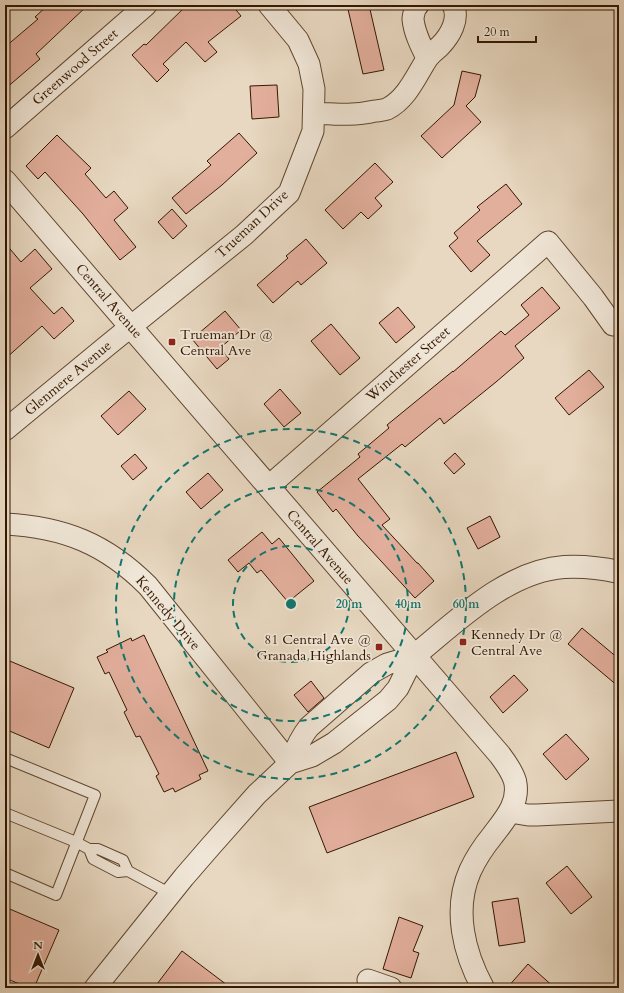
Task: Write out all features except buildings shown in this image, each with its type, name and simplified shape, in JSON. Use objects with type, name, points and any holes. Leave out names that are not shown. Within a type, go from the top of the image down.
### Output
[{"type":"street","name":"Greenwood Street","points":[[5,128],[146,5]]},
{"type":"street","name":"Trueman Drive","points":[[131,326],[244,235],[289,193],[313,131],[314,89],[309,64],[298,40],[269,5]]},
{"type":"street","points":[[418,5],[416,6],[413,18],[414,24],[427,58]]},
{"type":"street","points":[[314,113],[349,115],[386,109],[397,102],[409,88],[427,58],[448,37],[456,17],[453,5]]},
{"type":"street","name":"Central Avenue","points":[[5,181],[269,486],[508,766],[516,787],[514,802],[510,812],[476,858],[469,872],[462,904],[463,934],[466,947],[483,988]]},
{"type":"street","name":"Winchester Street","points":[[269,486],[548,242],[593,297],[613,325]]},
{"type":"street","name":"Glenmere Avenue","points":[[5,430],[131,326]]},
{"type":"street","name":"Kennedy Drive","points":[[5,524],[18,524],[42,528],[87,541],[129,568],[148,586],[290,763]]},
{"type":"street","points":[[290,763],[295,749],[309,727],[371,673],[379,668],[414,656],[472,608],[515,581],[530,574],[564,567],[605,568],[619,572]]},
{"type":"street","points":[[95,988],[210,847],[257,794],[290,763],[312,756],[334,743],[388,700],[398,688],[414,656]]},
{"type":"street","points":[[510,812],[537,815],[619,811]]},
{"type":"street","points":[[368,980],[392,988]]},
{"type":"lane","points":[[5,758],[95,795],[56,895],[5,873]]},
{"type":"lane","points":[[5,813],[76,842],[89,849],[93,859],[118,872],[128,871],[171,894]]},
{"type":"place","name":"Trueman Dr @ Central Ave","points":[[172,342]]},
{"type":"place","name":"Kennedy Dr @ Central Ave","points":[[463,642]]},
{"type":"place","name":"81 Central Ave @ Granada Highlands","points":[[379,647]]}]
